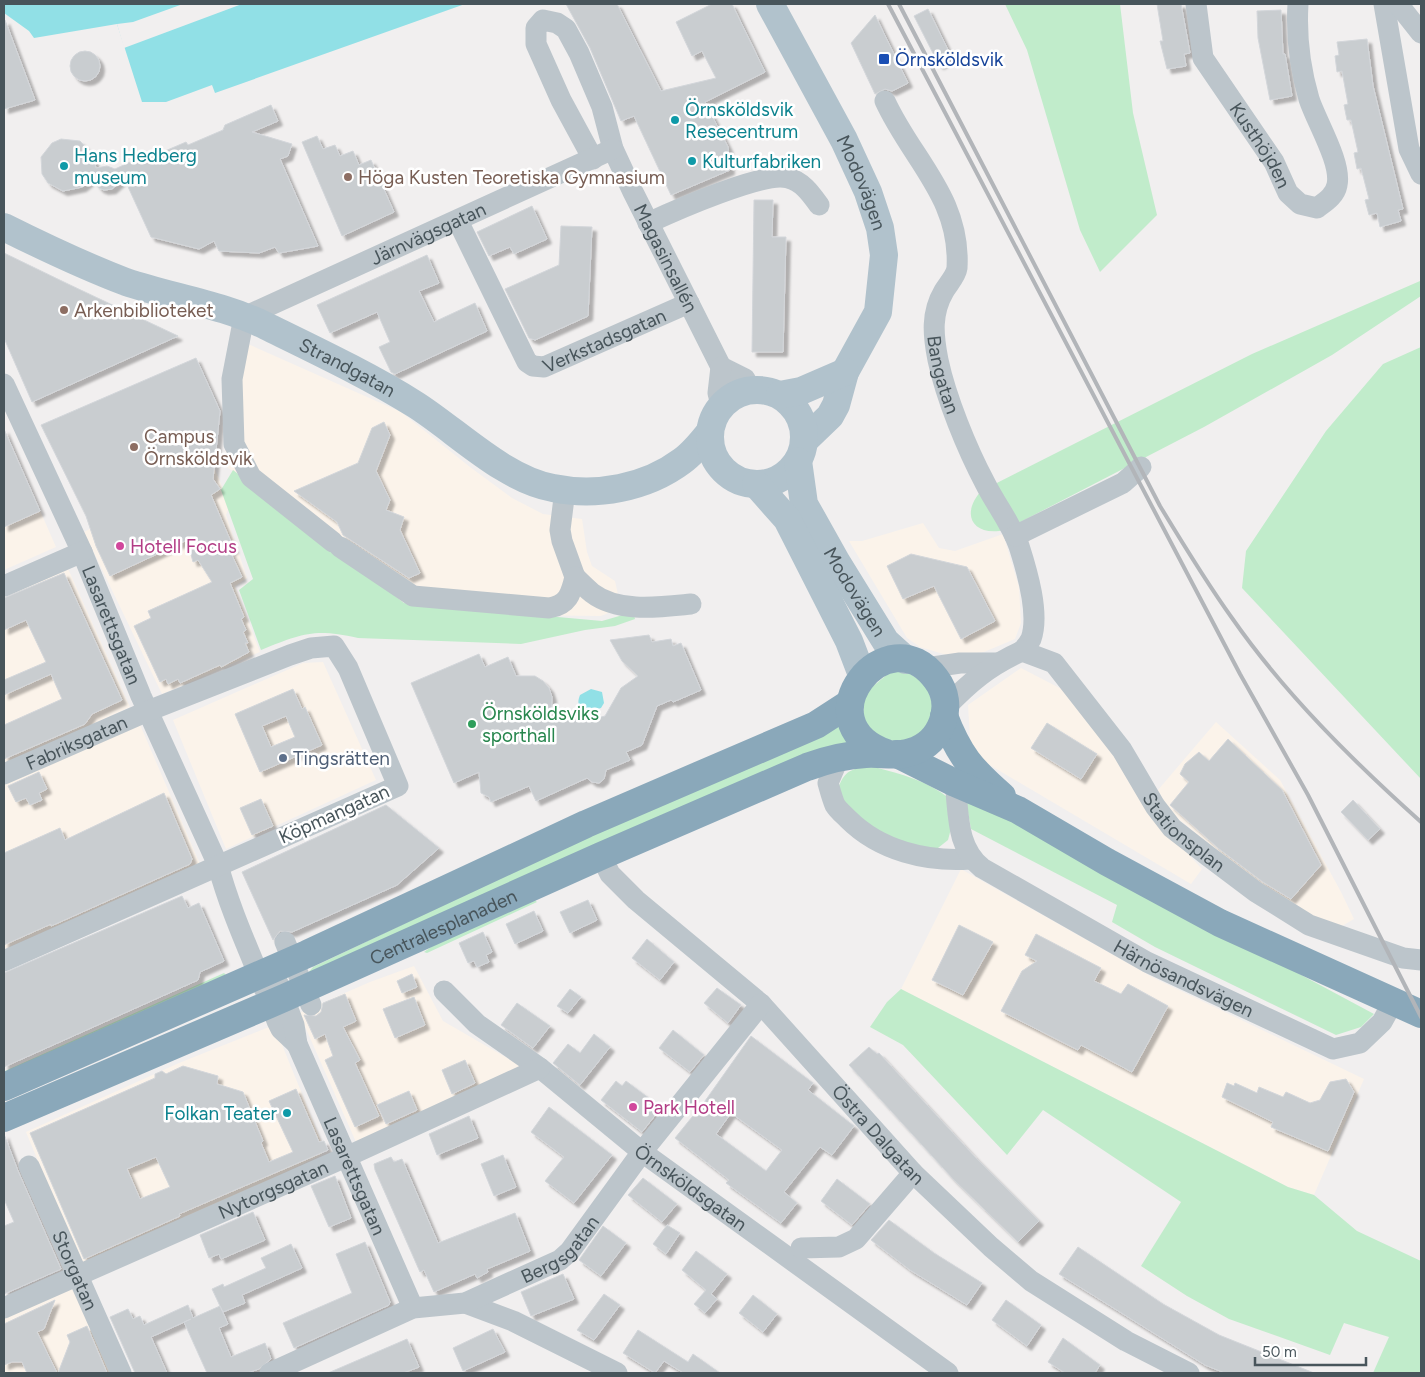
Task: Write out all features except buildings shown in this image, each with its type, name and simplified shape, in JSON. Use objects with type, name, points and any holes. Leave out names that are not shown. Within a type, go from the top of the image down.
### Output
[{"type":"highway","points":[[1018,810],[981,778],[961,755],[945,712],[940,686],[916,664],[882,662],[862,675],[856,684],[850,703],[851,718],[861,738],[872,747],[1018,810],[1107,862],[1220,923],[1421,1014]]},
{"type":"highway","name":"Centralesplanaden","points":[[4,1087],[271,959],[816,724],[850,703]]},
{"type":"highway","points":[[891,754],[913,752],[927,744],[938,732],[945,712]]},
{"type":"highway","name":"Centralesplanaden","points":[[4,1118],[293,998],[601,856],[807,767],[839,757],[891,754]]},
{"type":"main road","name":"Modovägen","points":[[770,4],[844,140],[868,192],[880,228],[884,255],[878,312],[846,372],[836,405],[801,451],[804,504],[836,561],[886,642],[916,664]]},
{"type":"main road","name":"Strandgatan","points":[[4,227],[46,248],[127,282],[244,317],[264,325],[414,404],[522,477],[542,486],[565,490],[597,491],[623,487],[650,478],[681,462],[709,433]]},
{"type":"main road","points":[[780,395],[802,391],[846,372]]},
{"type":"main road","points":[[681,462],[727,474],[741,482],[768,483],[780,478],[801,451],[803,427],[799,414],[780,395],[766,390],[751,390],[730,398],[721,406],[713,418],[709,433],[710,449],[717,463],[727,474]]},
{"type":"main road","name":"Modovägen","points":[[756,484],[787,519],[849,641],[862,675]]},
{"type":"street","name":"Kusthöjden","points":[[1196,4],[1203,58],[1274,162],[1288,193],[1300,204],[1317,208],[1329,200],[1337,186],[1337,173],[1309,100],[1302,71],[1298,43],[1298,4]]},
{"type":"street","points":[[1384,4],[1409,149],[1421,174]]},
{"type":"street","points":[[1398,4],[1421,33]]},
{"type":"street","name":"Magasinsallén","points":[[593,159],[561,100],[536,44],[536,28],[543,20],[557,23],[566,29],[602,107],[614,149],[648,222],[721,367]]},
{"type":"street","name":"Bangatan","points":[[885,101],[894,121],[930,174],[948,205],[956,233],[957,271],[935,306],[933,321],[938,361],[947,392],[983,478],[1016,536],[1028,572],[1034,615],[1031,639],[1022,651]]},
{"type":"street","name":"Järnvägsgatan","points":[[244,317],[614,149]]},
{"type":"street","points":[[648,222],[764,178],[786,177],[798,182],[819,205]]},
{"type":"street","name":"Verkstadsgatan","points":[[458,220],[526,362],[534,366],[544,367],[689,304]]},
{"type":"street","points":[[244,317],[232,379],[234,444],[251,477],[336,545],[413,596],[549,608],[566,602],[575,576]]},
{"type":"street","points":[[721,406],[718,393],[721,367],[745,379],[751,390]]},
{"type":"street","name":"Lasarettsgatan","points":[[4,384],[13,424],[82,552],[148,711],[218,866],[237,888],[271,959],[293,998],[297,1044],[413,1308]]},
{"type":"street","points":[[1016,536],[1123,483],[1141,467]]},
{"type":"street","points":[[565,490],[560,530],[562,541],[575,576],[592,594],[623,605],[641,607],[691,604]]},
{"type":"street","points":[[4,586],[82,552]]},
{"type":"street","name":"Köpmangatan","points":[[4,961],[398,786],[348,668],[334,646],[311,648],[148,711]]},
{"type":"street","points":[[945,712],[969,683],[997,663],[1022,651]]},
{"type":"street","name":"Stationsplan","points":[[1022,651],[1054,663],[1122,750],[1155,806],[1172,828],[1208,856],[1256,892],[1309,925],[1402,958],[1421,960]]},
{"type":"street","points":[[916,664],[997,663]]},
{"type":"street","name":"Fabriksgatan","points":[[4,774],[148,711]]},
{"type":"street","points":[[839,757],[828,783],[836,807],[856,827],[883,846],[913,855],[952,860],[970,859],[961,839],[955,783]]},
{"type":"street","name":"Östra Dalgatan","points":[[601,856],[610,874],[636,900],[761,1004],[913,1173],[953,1212],[1032,1281],[1126,1340],[1189,1373]]},
{"type":"street","name":"Härnösandsvägen","points":[[970,859],[982,868],[1147,962],[1333,1049],[1360,1043],[1382,1022],[1393,1002]]},
{"type":"street","name":"Örnsköldsgatan","points":[[444,991],[477,1024],[540,1068],[642,1152],[948,1373]]},
{"type":"street","name":"Bergsgatan","points":[[270,1373],[413,1308],[465,1303],[544,1268],[566,1256],[642,1152],[761,1004]]},
{"type":"street","name":"Nytorgsgatan","points":[[4,1308],[346,1157],[540,1068]]},
{"type":"street","name":"Storgatan","points":[[29,1166],[121,1373]]},
{"type":"street","points":[[801,1248],[839,1247],[856,1239],[913,1173]]},
{"type":"street","points":[[465,1303],[513,1321],[617,1373]]},
{"type":"shaded area","points":[[230,336],[401,412],[512,498],[543,514],[582,519],[587,552],[592,566],[615,581],[621,608],[601,616],[511,615],[402,602],[295,526],[236,473],[225,466]]},
{"type":"shaded area","points":[[6,433],[56,547],[4,570],[4,434]]},
{"type":"shaded area","points":[[213,465],[230,505],[226,515],[247,578],[235,586],[260,652],[162,694],[84,532]]},
{"type":"shaded area","points":[[923,523],[939,548],[955,551],[1003,534],[1019,587],[1021,623],[1015,639],[984,652],[950,656],[920,647],[907,638],[849,541],[862,541]]},
{"type":"shaded area","points":[[65,562],[130,707],[4,764],[4,590]]},
{"type":"shaded area","points":[[323,662],[376,780],[226,849],[173,720],[303,663]]},
{"type":"shaded area","points":[[1021,668],[1073,695],[1164,828],[1202,869],[1191,884],[971,754],[968,705]]},
{"type":"shaded area","points":[[138,720],[200,864],[4,949],[4,778]]},
{"type":"shaded area","points":[[1216,722],[1280,780],[1354,919],[1335,930],[1233,867],[1171,814],[1158,790]]},
{"type":"shaded area","points":[[961,869],[1152,977],[1364,1079],[1314,1195],[1288,1187],[901,989]]},
{"type":"shaded area","points":[[414,966],[443,1021],[526,1069],[356,1142],[299,1013],[370,982]]},
{"type":"shaded area","points":[[274,1025],[324,1148],[321,1155],[83,1270],[26,1132],[179,1063]]},
{"type":"shaded area","points":[[75,1282],[115,1373],[4,1373],[4,1315]]},
{"type":"green space","points":[[1005,4],[1120,4],[1133,113],[1157,215],[1100,272],[1080,230],[1027,50]]},
{"type":"green space","points":[[1420,281],[1421,296],[1332,355],[1204,427],[1005,530],[985,530],[973,522],[971,508],[981,491],[1252,354]]},
{"type":"green space","points":[[1421,347],[1421,779],[1242,588],[1246,551],[1326,431],[1383,364]]},
{"type":"green space","points":[[233,470],[404,603],[602,621],[633,612],[635,619],[615,626],[585,630],[521,644],[358,638],[318,633],[287,640],[261,650],[239,590],[253,579],[221,490]]},
{"type":"green space","points":[[890,672],[907,672],[927,685],[934,711],[924,732],[917,737],[908,740],[891,741],[875,734],[865,720],[863,710],[865,693]]},
{"type":"green space","points":[[842,715],[855,744],[308,973],[313,967]]},
{"type":"green space","points":[[874,767],[905,775],[924,783],[950,799],[953,821],[948,840],[938,848],[909,848],[886,840],[849,809],[837,792],[840,784],[846,774],[854,769]]},
{"type":"green space","points":[[965,795],[1374,1014],[1361,1027],[1336,1035],[1155,947],[1112,922],[1117,905],[971,829]]},
{"type":"green space","points":[[531,897],[537,902],[427,953],[424,952],[452,932]]},
{"type":"green space","points":[[224,973],[228,977],[5,1074],[5,1071]]},
{"type":"green space","points":[[901,989],[1288,1187],[1314,1195],[1357,1231],[1421,1261],[1421,1373],[1373,1373],[1389,1337],[1344,1323],[1330,1355],[1229,1319],[1187,1296],[1141,1266],[1181,1202],[1043,1110],[1007,1155],[903,1045],[870,1027],[887,1002]]},
{"type":"water","points":[[4,4],[465,4],[215,93],[212,85],[166,102],[142,102],[117,24],[34,38],[29,31],[4,13]]},
{"type":"water","points":[[591,689],[602,692],[604,703],[601,708],[585,712],[578,703],[579,698],[580,695]]},
{"type":"pier","points":[[183,4],[242,4],[124,48],[117,24],[133,22]]},
{"type":"railway","points":[[888,4],[1240,674],[1308,795],[1421,1017]]},
{"type":"railway","points":[[899,4],[1160,506],[1195,563],[1253,646],[1297,700],[1345,751],[1421,822]]},
{"type":"place","name":"Örnsköldsvik","points":[[884,59]]},
{"type":"place","name":"Örnsköldsvik Resecentrum","points":[[675,120]]},
{"type":"place","name":"Kulturfabriken","points":[[692,161]]},
{"type":"place","name":"Hans Hedberg museum","points":[[64,166]]},
{"type":"place","name":"Höga Kusten Teoretiska Gymnasium","points":[[348,177]]},
{"type":"place","name":"Arkenbiblioteket","points":[[64,310]]},
{"type":"place","name":"Campus Örnsköldsvik","points":[[134,447]]},
{"type":"place","name":"Hotell Focus","points":[[120,546]]},
{"type":"place","name":"Örnsköldsviks sporthall","points":[[472,724]]},
{"type":"place","name":"Tingsrätten","points":[[283,758]]},
{"type":"place","name":"Park Hotell","points":[[633,1107]]},
{"type":"place","name":"Folkan Teater","points":[[287,1113]]}]
